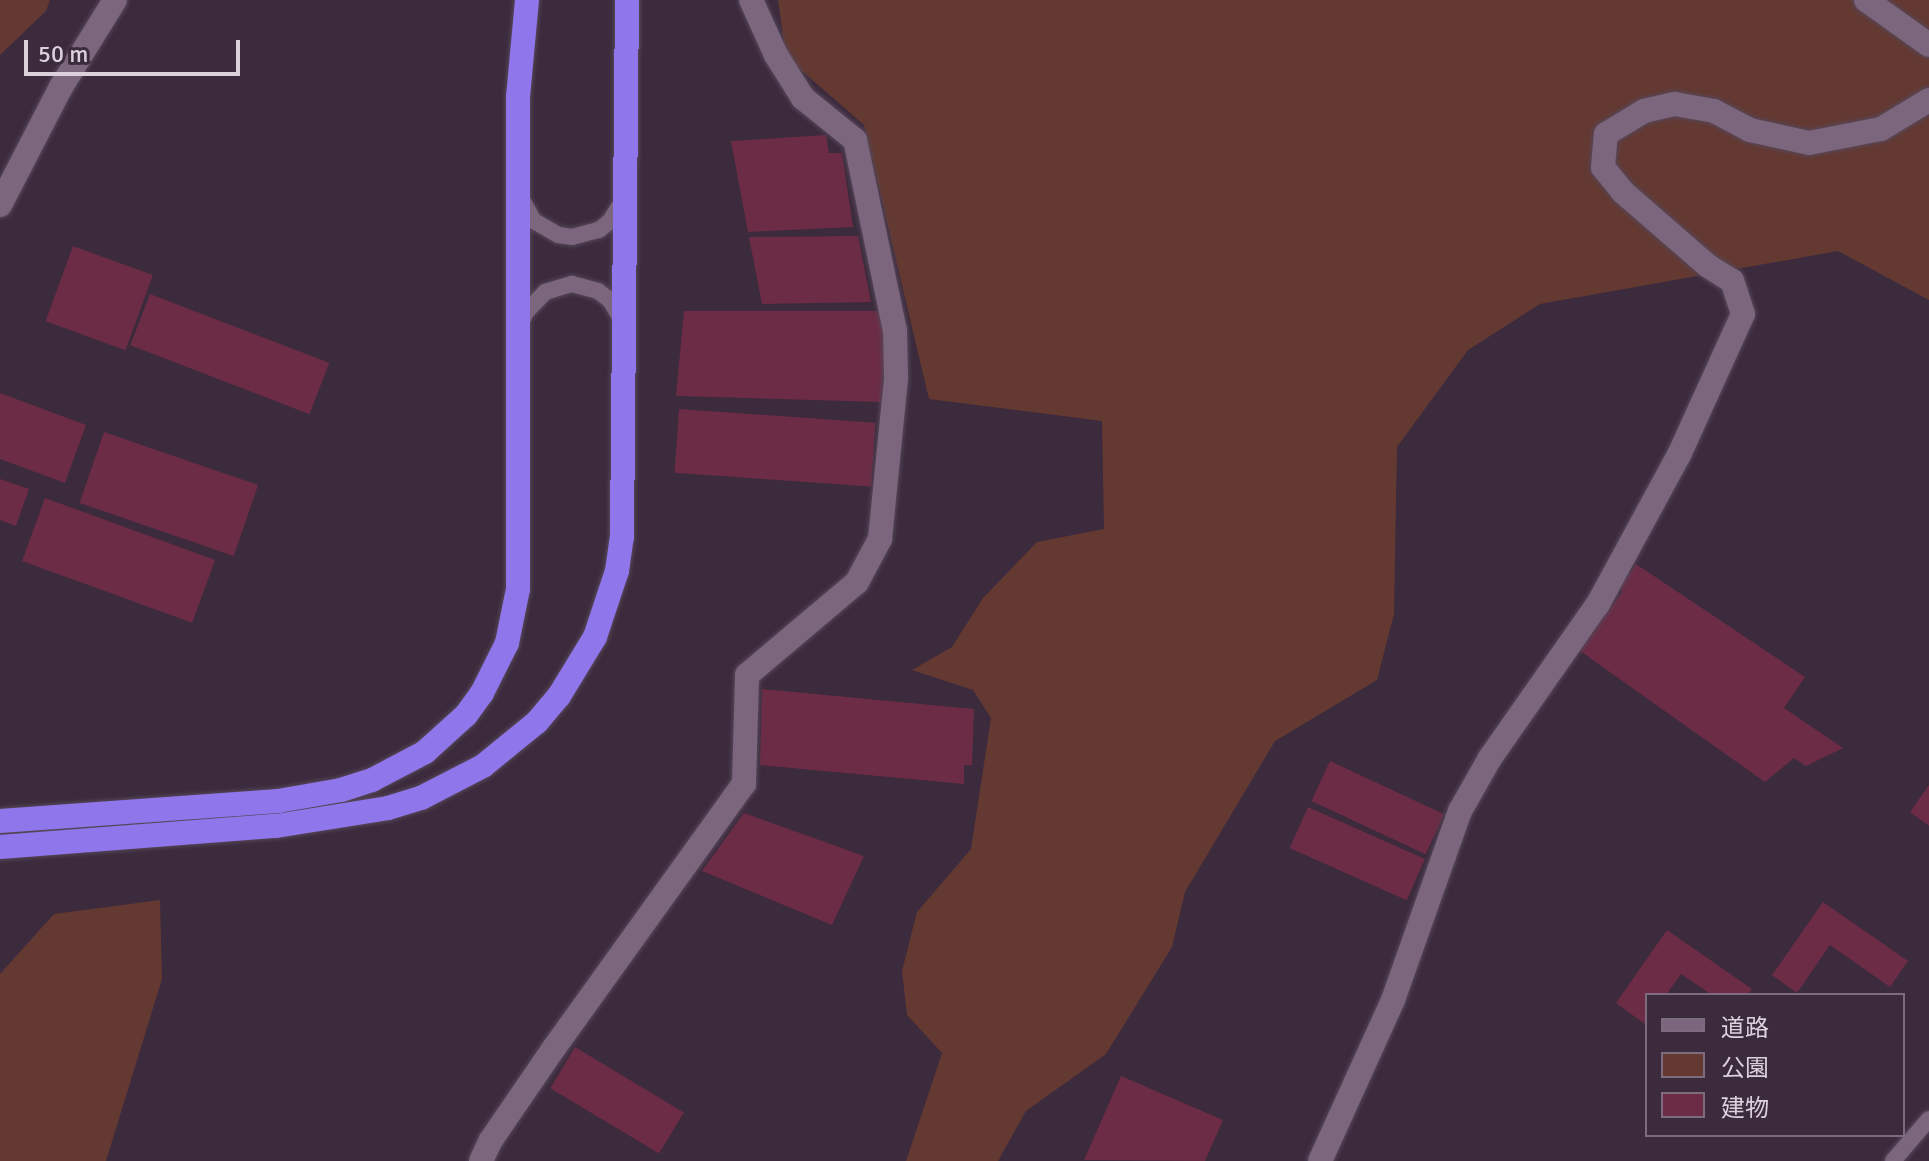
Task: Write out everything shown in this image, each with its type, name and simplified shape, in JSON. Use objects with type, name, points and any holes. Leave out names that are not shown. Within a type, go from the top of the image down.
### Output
[{"type":"highway","points":[[0,821],[310,797],[391,771],[446,734],[482,693],[507,643],[519,575],[518,97],[527,0]]},
{"type":"highway","points":[[0,847],[237,830],[354,815],[421,798],[483,766],[511,746],[552,705],[579,667],[595,637],[617,571],[624,502],[627,0]]},
{"type":"street","points":[[0,205],[61,87],[115,0]]},
{"type":"street","points":[[481,1161],[491,1140],[554,1048],[744,784],[747,675],[857,582],[880,539],[896,378],[895,331],[855,140],[803,98],[776,55],[751,0]]},
{"type":"street","points":[[1866,0],[1929,45]]},
{"type":"street","points":[[1320,1161],[1393,1000],[1460,811],[1490,758],[1598,604],[1679,455],[1743,314],[1732,281],[1708,266],[1623,192],[1603,167],[1606,134],[1644,111],[1675,104],[1714,111],[1750,130],[1809,143],[1881,129],[1929,100]]},
{"type":"lane","points":[[518,183],[525,210],[534,221],[558,235],[572,237],[599,230],[610,221],[619,210],[626,183]]},
{"type":"lane","points":[[519,339],[520,325],[534,300],[545,292],[572,284],[598,291],[610,300],[623,324],[625,338]]},
{"type":"lane","points":[[1893,1161],[1929,1119]]},
{"type":"green space","points":[[0,0],[50,0],[46,11],[0,55]]},
{"type":"green space","points":[[778,0],[1929,0],[1929,300],[1838,251],[1540,304],[1468,350],[1397,447],[1394,614],[1377,680],[1275,741],[1185,892],[1172,947],[1106,1054],[1026,1111],[998,1161],[906,1161],[942,1053],[907,1015],[902,971],[917,912],[971,849],[991,718],[973,690],[912,670],[952,647],[983,598],[1037,542],[1104,529],[1102,421],[929,399],[864,125],[786,57]]},
{"type":"green space","points":[[160,900],[162,979],[106,1161],[0,1161],[0,974],[54,914]]},
{"type":"building","points":[[826,135],[829,153],[842,153],[853,227],[748,232],[731,141]]},
{"type":"building","points":[[858,236],[871,302],[762,304],[749,237]]},
{"type":"building","points":[[73,246],[153,275],[126,350],[46,321]]},
{"type":"building","points":[[150,294],[329,363],[310,414],[130,345]]},
{"type":"building","points":[[684,311],[879,311],[885,346],[881,402],[676,396]]},
{"type":"building","points":[[0,393],[86,425],[65,483],[0,459]]},
{"type":"building","points":[[679,409],[876,423],[871,487],[675,473]]},
{"type":"building","points":[[104,432],[258,485],[234,556],[80,503]]},
{"type":"building","points":[[0,479],[29,489],[16,526],[0,520]]},
{"type":"building","points":[[45,498],[215,560],[192,623],[22,561]]},
{"type":"building","points":[[1636,564],[1805,677],[1784,708],[1843,748],[1806,766],[1794,758],[1765,782],[1580,651],[1622,592],[1621,586]]},
{"type":"building","points":[[762,689],[974,709],[972,765],[964,765],[964,784],[760,765]]},
{"type":"building","points":[[1330,761],[1444,814],[1426,854],[1311,801]]},
{"type":"building","points":[[1929,785],[1929,826],[1910,812]]},
{"type":"building","points":[[1308,807],[1425,859],[1407,900],[1290,848]]},
{"type":"building","points":[[744,813],[864,856],[832,925],[702,871]]},
{"type":"building","points":[[1823,902],[1908,961],[1890,987],[1830,945],[1797,993],[1772,975]]},
{"type":"building","points":[[1667,930],[1752,989],[1749,993],[1709,993],[1681,974],[1667,993],[1645,993],[1645,1024],[1616,1003]]},
{"type":"building","points":[[575,1047],[684,1112],[659,1154],[550,1088]]},
{"type":"building","points":[[1121,1076],[1223,1120],[1205,1161],[1084,1160]]}]
